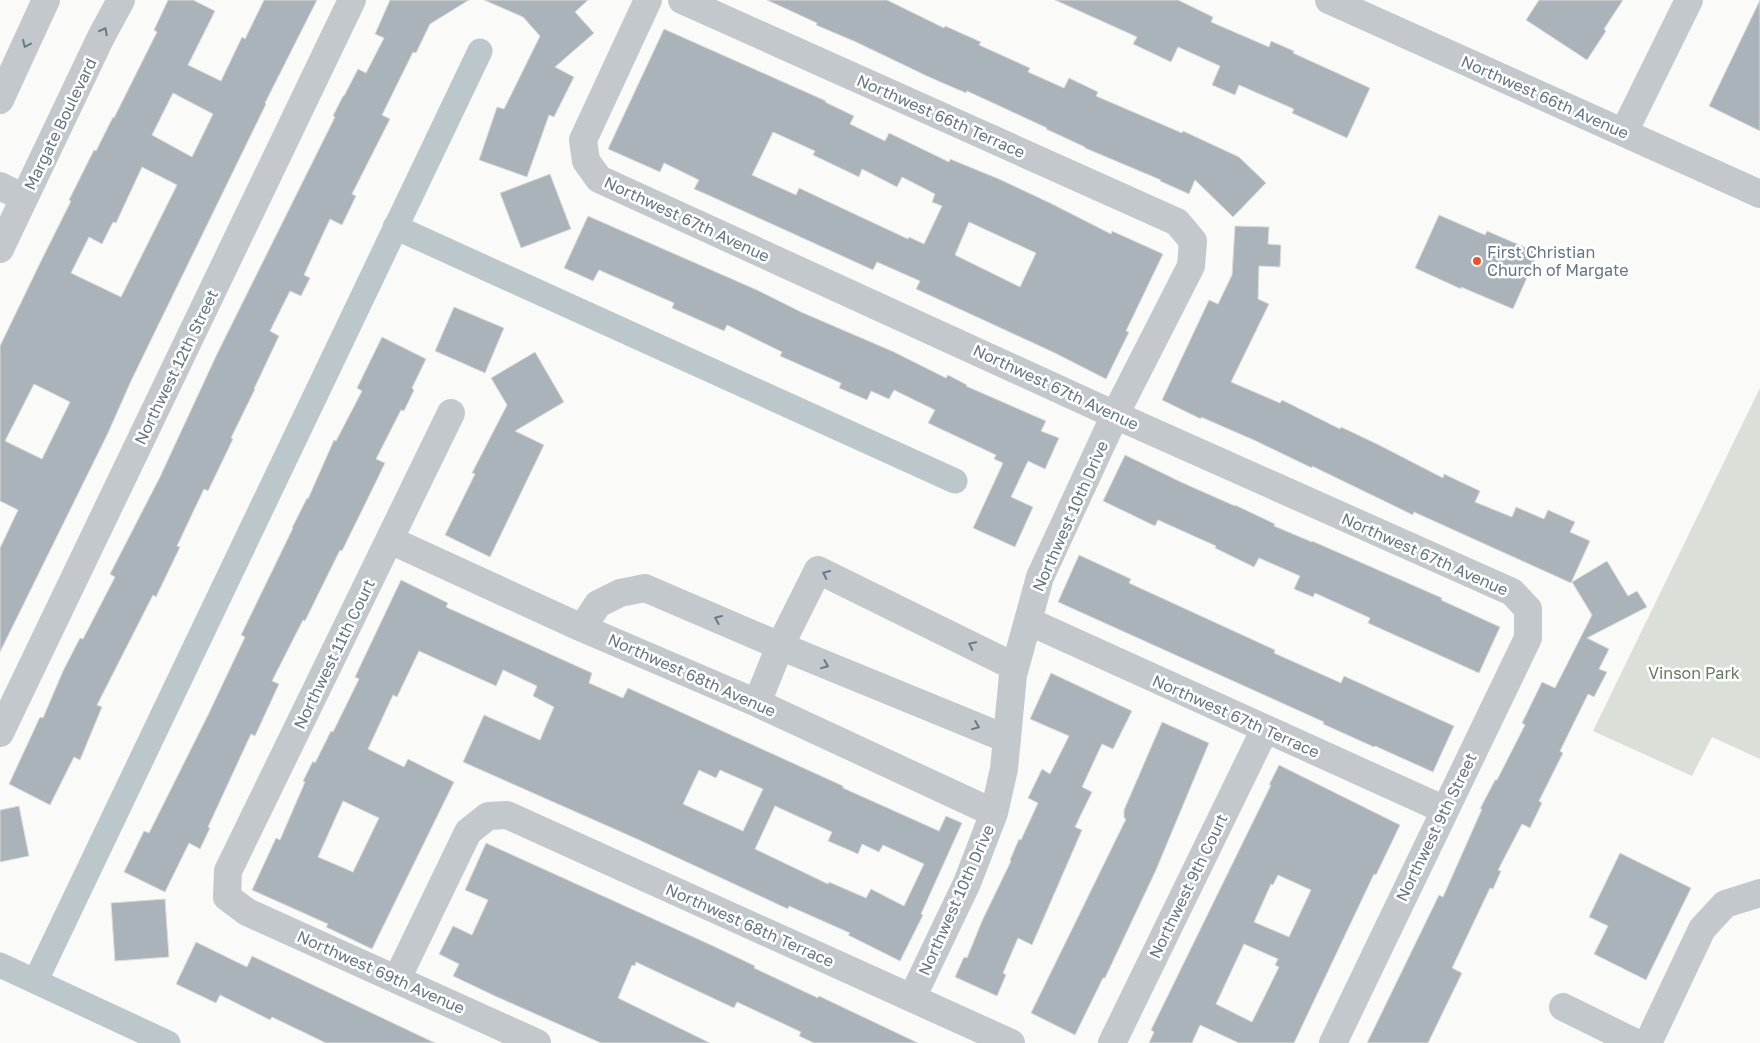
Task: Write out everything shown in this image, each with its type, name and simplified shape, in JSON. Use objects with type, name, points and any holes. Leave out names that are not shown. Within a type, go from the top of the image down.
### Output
[{"type":"street","points":[[0,100],[46,0]]},
{"type":"street","name":"Margate Boulevard","points":[[0,249],[101,37],[121,0]]},
{"type":"street","name":"Northwest 12th Street","points":[[0,733],[352,0]]},
{"type":"street","name":"Northwest 67th Avenue","points":[[648,0],[583,140],[586,161],[600,179],[1115,415],[1512,592],[1528,609]]},
{"type":"street","name":"Northwest 66th Terrace","points":[[682,0],[1177,222],[1193,241]]},
{"type":"street","name":"Northwest 66th Avenue","points":[[1329,0],[1760,194]]},
{"type":"street","points":[[1624,132],[1689,0]]},
{"type":"street","points":[[0,186],[24,198]]},
{"type":"street","name":"Northwest 10th Drive","points":[[912,998],[967,883],[994,813],[1004,769],[1013,674],[1040,577],[1115,415],[1191,266],[1193,241]]},
{"type":"street","name":"Northwest 11th Court","points":[[227,897],[228,871],[451,413]]},
{"type":"street","name":"Northwest 68th Avenue","points":[[390,540],[582,628],[757,703],[994,813]]},
{"type":"street","points":[[757,703],[780,646],[818,570],[1016,667]]},
{"type":"street","points":[[582,628],[598,604],[620,593],[645,588],[780,646],[1007,739]]},
{"type":"street","name":"Northwest 9th Street","points":[[1333,1043],[1528,638],[1528,609]]},
{"type":"street","name":"Northwest 67th Terrace","points":[[1028,621],[1445,810]]},
{"type":"street","name":"Northwest 9th Court","points":[[1112,1043],[1265,729]]},
{"type":"street","name":"Northwest 68th Terrace","points":[[397,979],[468,832],[488,816],[507,815],[1011,1043]]},
{"type":"street","points":[[1648,1043],[1702,929],[1724,904],[1760,893]]},
{"type":"street","name":"Northwest 69th Avenue","points":[[227,897],[247,912],[537,1043]]},
{"type":"street","points":[[1563,1008],[1636,1043]]},
{"type":"green space","name":"Vinson Park","points":[[1760,388],[1760,759],[1712,737],[1692,776],[1593,731]]},
{"type":"building","points":[[168,0],[193,0],[215,11],[188,65],[221,81],[242,37],[245,39],[264,0],[317,0],[265,103],[131,381],[108,433],[0,652],[0,548],[18,510],[0,501],[0,346],[94,150],[96,151],[114,118],[157,32],[154,30]],"holes":[[[173,93],[213,114],[192,157],[152,135]],[[142,167],[177,185],[121,297],[71,273],[89,237],[102,244],[113,222],[116,223]],[[34,384],[70,402],[42,459],[5,441]]]},
{"type":"building","points":[[390,0],[469,0],[430,24],[416,53],[413,52],[382,115],[390,119],[352,194],[356,196],[342,225],[330,219],[304,275],[310,278],[301,296],[290,291],[270,331],[279,336],[231,438],[233,439],[208,491],[204,489],[177,546],[180,547],[156,597],[153,595],[97,705],[102,707],[80,760],[74,757],[50,805],[9,784],[40,717],[43,718],[63,671],[80,638],[83,639],[115,577],[110,574],[160,477],[217,354],[335,117],[333,116],[343,96],[358,69],[366,73],[384,38],[375,34]]},
{"type":"building","points":[[484,0],[588,0],[575,12],[594,33],[555,67],[574,77],[554,117],[549,115],[527,177],[479,160],[497,107],[504,109],[540,36],[523,17]]},
{"type":"building","points":[[767,0],[887,0],[944,28],[945,26],[981,42],[979,45],[1030,68],[1028,72],[1064,88],[1069,78],[1098,92],[1096,96],[1182,133],[1183,131],[1239,157],[1266,183],[1233,217],[1195,180],[1189,194],[1085,148],[967,91],[966,93],[929,77],[816,25],[817,23]]},
{"type":"building","points":[[1055,0],[1178,0],[1213,17],[1211,22],[1269,47],[1271,41],[1370,88],[1347,138],[1292,113],[1294,109],[1239,85],[1235,95],[1212,85],[1220,66],[1178,47],[1171,62],[1133,44],[1137,37]]},
{"type":"building","points":[[1539,0],[1623,0],[1587,60],[1526,20]]},
{"type":"building","points":[[1760,0],[1760,131],[1709,106]]},
{"type":"building","points":[[664,29],[826,101],[854,116],[850,124],[885,141],[889,133],[949,162],[950,159],[999,179],[1111,234],[1112,231],[1163,254],[1126,331],[1129,332],[1106,379],[1055,353],[916,289],[920,281],[877,262],[873,270],[694,189],[699,180],[664,163],[660,172],[608,149]],"holes":[[[773,132],[815,151],[813,155],[859,177],[862,169],[897,187],[902,177],[935,194],[932,202],[942,206],[924,244],[909,237],[908,239],[799,188],[796,195],[752,175]],[[969,222],[1036,253],[1020,287],[955,255]]]},
{"type":"building","points":[[550,174],[571,229],[521,248],[500,193]]},
{"type":"building","name":"First Christian Church of Margate","points":[[1439,215],[1485,235],[1487,231],[1538,253],[1513,309],[1461,287],[1461,289],[1415,268]]},
{"type":"building","points":[[588,216],[757,290],[801,312],[894,352],[946,378],[948,375],[966,386],[1046,421],[1041,431],[1059,438],[1045,469],[1028,461],[1011,497],[1033,507],[1015,547],[973,528],[1003,463],[994,459],[996,455],[928,423],[935,410],[894,390],[889,399],[871,391],[867,400],[839,388],[841,383],[780,356],[782,352],[727,325],[724,331],[672,308],[674,303],[599,270],[593,281],[564,268]]},
{"type":"building","points":[[1235,226],[1269,227],[1268,244],[1281,245],[1280,267],[1259,266],[1258,299],[1269,304],[1231,382],[1280,403],[1282,400],[1340,429],[1341,427],[1377,444],[1443,478],[1444,474],[1480,491],[1475,502],[1512,517],[1516,507],[1544,519],[1548,510],[1575,522],[1570,532],[1590,541],[1571,583],[1414,512],[1413,515],[1312,466],[1312,468],[1162,400],[1209,300],[1218,304],[1232,275]]},
{"type":"building","points":[[454,307],[504,328],[485,373],[435,351]]},
{"type":"building","points":[[382,337],[426,359],[412,388],[414,390],[404,411],[401,410],[376,459],[385,463],[371,492],[342,551],[340,550],[305,621],[303,620],[272,681],[279,684],[255,736],[251,734],[208,827],[210,828],[200,849],[189,843],[165,892],[124,872],[144,831],[149,833],[209,713],[245,637],[241,635],[292,528],[308,499],[334,440],[336,441],[362,391],[357,388]]},
{"type":"building","points":[[535,352],[564,402],[515,431],[544,445],[490,557],[445,535],[475,474],[472,473],[507,405],[491,378]]},
{"type":"building","points":[[1125,455],[1275,524],[1274,526],[1442,598],[1441,600],[1500,627],[1479,673],[1368,623],[1370,618],[1315,593],[1313,597],[1294,589],[1300,576],[1259,558],[1254,567],[1215,548],[1216,546],[1158,520],[1155,526],[1103,501]]},
{"type":"building","points":[[1079,555],[1131,579],[1129,583],[1275,650],[1274,653],[1341,683],[1344,676],[1454,726],[1433,772],[1323,724],[1324,722],[1058,602]]},
{"type":"building","points":[[1607,561],[1628,596],[1637,591],[1647,607],[1587,638],[1609,649],[1599,669],[1607,672],[1594,697],[1588,694],[1560,751],[1563,753],[1539,801],[1542,803],[1530,828],[1522,824],[1498,870],[1501,871],[1493,889],[1490,888],[1452,968],[1462,973],[1428,1043],[1367,1043],[1439,895],[1443,897],[1482,809],[1480,809],[1525,725],[1522,723],[1542,682],[1555,688],[1592,615],[1572,582]]},
{"type":"building","points":[[401,580],[448,603],[446,607],[592,673],[589,683],[623,698],[628,688],[939,831],[946,816],[962,823],[921,914],[923,915],[900,961],[848,935],[850,933],[789,906],[788,909],[637,839],[463,762],[484,715],[540,740],[554,707],[533,696],[537,686],[503,670],[496,686],[419,651],[397,697],[393,695],[368,749],[404,767],[408,759],[454,782],[372,949],[326,927],[328,924],[252,890],[276,838],[280,840],[305,782],[303,781],[313,761],[315,763],[331,731],[333,732],[359,679],[355,677]],"holes":[[[699,770],[716,778],[720,770],[763,789],[743,831],[683,804]],[[343,801],[379,818],[353,872],[318,857]],[[775,806],[832,832],[828,841],[858,854],[862,844],[879,852],[883,845],[924,864],[904,906],[871,889],[866,898],[829,882],[828,884],[755,849]]]},
{"type":"building","points":[[1051,673],[1132,711],[1113,749],[1102,744],[1082,787],[1092,792],[1075,827],[1082,830],[1032,945],[1018,938],[1003,973],[1006,975],[997,996],[955,977],[964,957],[967,958],[1019,839],[1021,840],[1038,803],[1028,798],[1042,769],[1050,774],[1069,736],[1030,719]]},
{"type":"building","points":[[1162,722],[1209,743],[1156,870],[1105,978],[1103,978],[1075,1035],[1031,1013],[1126,819],[1124,818],[1124,810]]},
{"type":"building","points":[[1279,765],[1400,825],[1376,875],[1374,874],[1294,1043],[1239,1043],[1200,1025],[1192,1043],[1149,1043],[1154,1032],[1151,1030],[1271,785],[1269,785]],"holes":[[[1278,875],[1311,890],[1289,937],[1254,922],[1271,884],[1273,885]],[[1244,944],[1278,959],[1275,965],[1279,967],[1252,1022],[1216,1004]]]},
{"type":"building","points":[[19,806],[29,856],[0,862],[0,810]]},
{"type":"building","points":[[486,843],[711,945],[755,966],[754,968],[818,998],[819,996],[918,1043],[814,1043],[799,1036],[801,1032],[737,1002],[734,1008],[636,962],[635,966],[632,965],[618,998],[710,1043],[601,1043],[495,996],[453,976],[459,964],[439,954],[453,926],[472,935],[488,900],[465,890]]},
{"type":"building","points":[[1620,853],[1691,888],[1646,980],[1594,954],[1608,926],[1589,917]]},
{"type":"building","points":[[165,899],[169,957],[115,961],[111,903]]},
{"type":"building","points":[[196,942],[247,967],[252,956],[435,1043],[326,1043],[272,1017],[270,1020],[220,995],[216,1003],[176,984]]},
{"type":"waterway","points":[[36,980],[480,51]]},
{"type":"waterway","points":[[395,227],[955,481]]},
{"type":"waterway","points":[[0,965],[168,1043]]},
{"type":"place","name":"First Christian Church of Margate","points":[[1477,261]]}]
